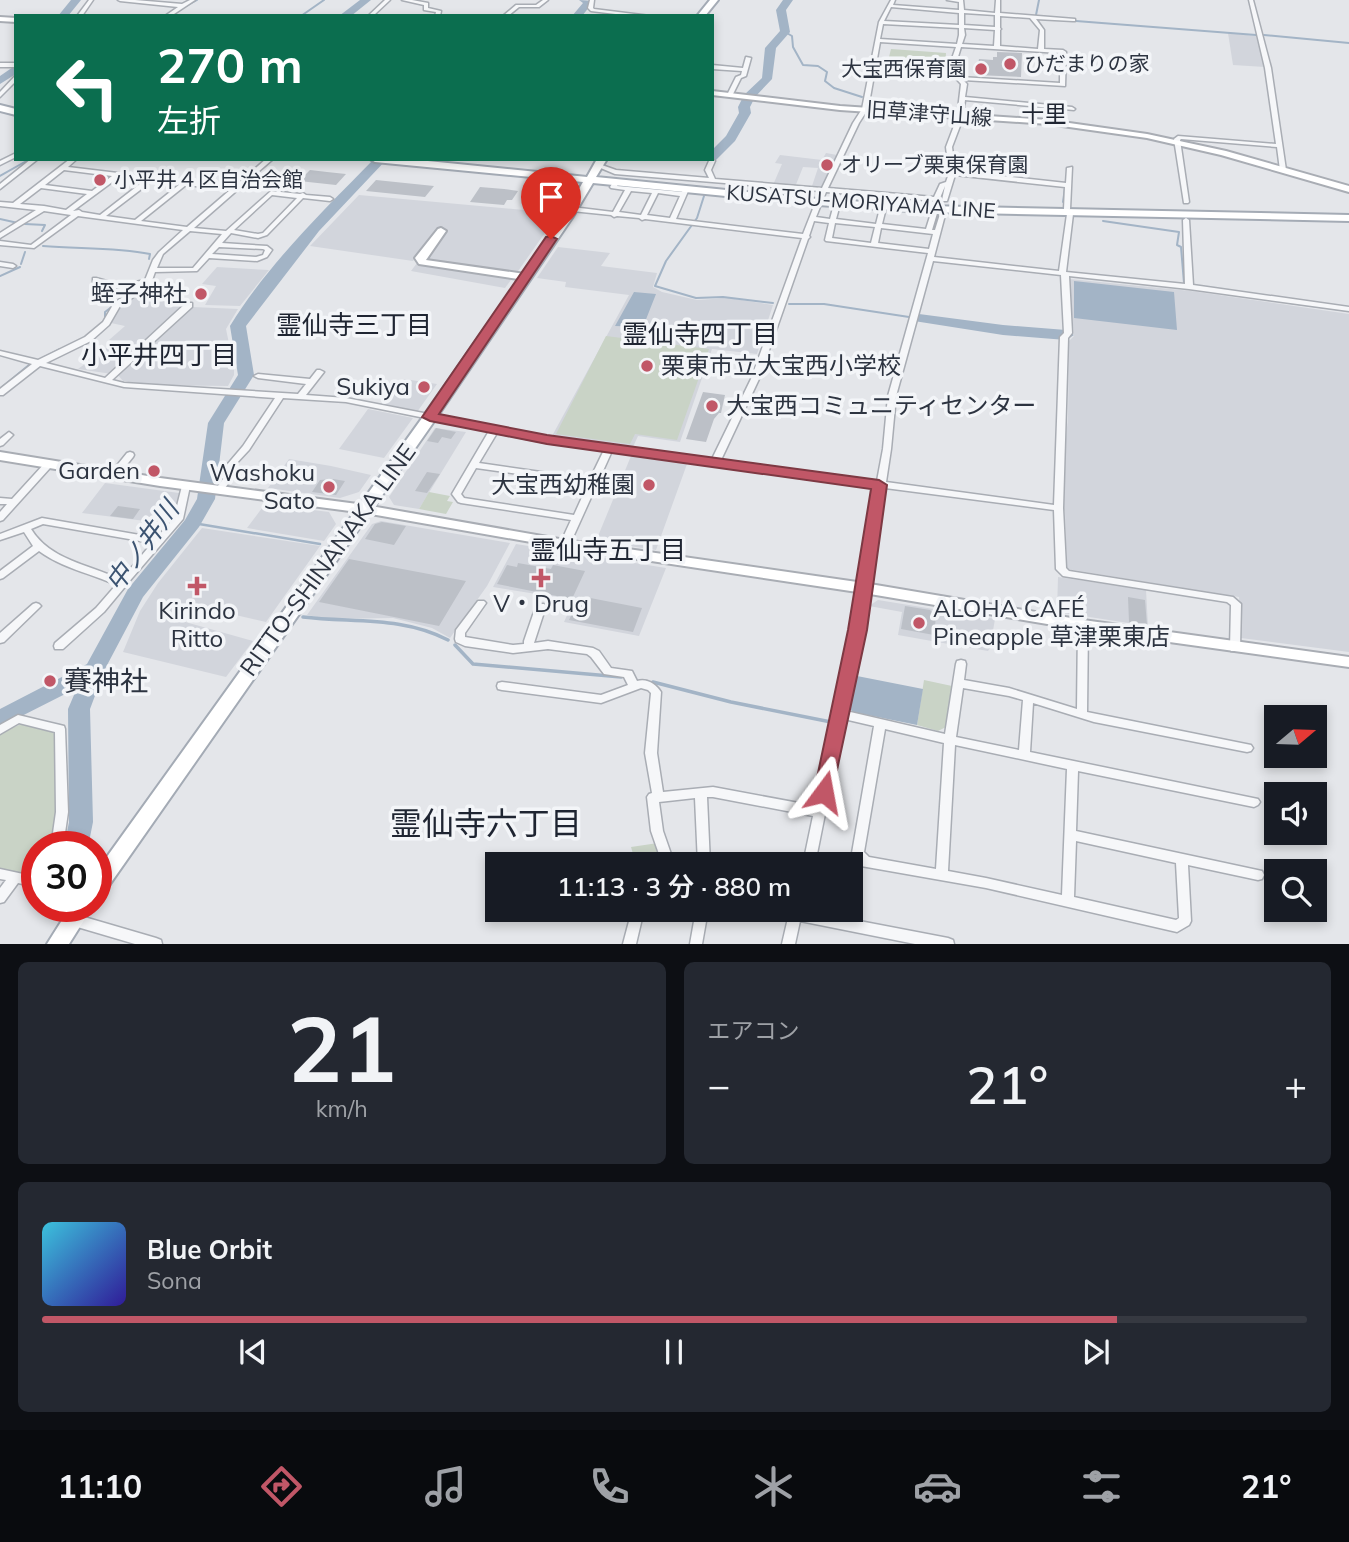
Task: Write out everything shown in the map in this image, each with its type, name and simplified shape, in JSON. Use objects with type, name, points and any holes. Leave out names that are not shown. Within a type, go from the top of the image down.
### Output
[{"type":"main road","points":[[703,14],[714,0]]},
{"type":"main road","name":"KUSATSU-MORIYAMA LINE","points":[[390,161],[597,170],[616,182],[685,192],[1069,212]]},
{"type":"main road","name":"KUSATSU-MORIYAMA LINE","points":[[460,161],[597,170],[938,212],[1349,215]]},
{"type":"main road","name":"RITTO-SHINANAKA LINE","points":[[112,865],[430,417],[597,170]]},
{"type":"main road","points":[[57,943],[72,922]]},
{"type":"street","points":[[120,0],[184,6]]},
{"type":"street","points":[[170,14],[193,0]]},
{"type":"street","points":[[372,14],[388,0]]},
{"type":"street","points":[[404,0],[426,4],[426,9],[439,11],[438,14]]},
{"type":"street","points":[[508,14],[518,6],[537,6],[546,0]]},
{"type":"street","points":[[592,0],[590,8],[615,14]]},
{"type":"street","points":[[708,0],[714,0]]},
{"type":"street","points":[[945,200],[952,173],[949,147],[959,116],[964,83],[951,70],[962,35],[961,0],[949,0]]},
{"type":"street","points":[[997,47],[998,0]]},
{"type":"street","points":[[1251,0],[1268,68],[1283,170]]},
{"type":"street","points":[[715,463],[755,379],[821,197],[865,109],[881,22],[892,3],[1073,20]]},
{"type":"street","points":[[595,14],[599,11]]},
{"type":"street","points":[[1032,17],[1042,30],[1041,50]]},
{"type":"street","points":[[881,22],[999,29]]},
{"type":"street","points":[[920,42],[923,25]]},
{"type":"street","points":[[877,40],[1063,52],[1063,85],[961,78]]},
{"type":"street","points":[[730,95],[745,70],[748,58]]},
{"type":"street","points":[[714,67],[745,70]]},
{"type":"street","points":[[0,95],[14,79]]},
{"type":"street","name":"旧草津守山線","points":[[714,93],[865,109],[1071,125],[1178,142],[1349,189]]},
{"type":"street","points":[[963,98],[1072,109]]},
{"type":"street","points":[[1186,202],[1178,142],[1180,137],[1280,146]]},
{"type":"street","points":[[0,187],[32,161]]},
{"type":"street","points":[[15,205],[72,161]]},
{"type":"street","points":[[0,393],[41,362],[88,339],[106,323],[117,305],[148,282],[156,260],[268,161]]},
{"type":"street","points":[[712,161],[708,170],[713,181]]},
{"type":"street","points":[[62,168],[235,189]]},
{"type":"street","points":[[1070,168],[1067,185],[1069,212],[1062,271],[1065,275],[1068,333],[1064,337],[1058,508],[1060,569],[1066,574],[1230,599],[1236,604],[1235,648]]},
{"type":"street","points":[[597,170],[713,181],[821,197],[937,199],[942,185],[949,184]]},
{"type":"street","points":[[952,173],[1067,185]]},
{"type":"street","points":[[69,211],[117,175]]},
{"type":"street","points":[[103,215],[150,179]]},
{"type":"street","points":[[616,182],[613,187],[685,192],[672,220]]},
{"type":"street","points":[[138,220],[184,184]]},
{"type":"street","points":[[39,186],[93,193]]},
{"type":"street","points":[[614,215],[629,189]]},
{"type":"street","points":[[642,218],[656,191]]},
{"type":"street","points":[[154,270],[195,270],[229,232],[271,193],[330,199]]},
{"type":"street","points":[[0,204],[103,215],[187,230],[258,236],[265,234],[303,195]]},
{"type":"street","points":[[0,236],[44,208]]},
{"type":"street","points":[[835,208],[827,239],[1065,275],[1189,287],[1349,309]]},
{"type":"street","points":[[572,209],[807,237]]},
{"type":"street","points":[[0,243],[32,247],[79,212]]},
{"type":"street","points":[[874,245],[882,212]]},
{"type":"street","points":[[811,852],[864,588],[879,485],[887,450],[892,396],[930,255],[938,212]]},
{"type":"street","points":[[814,219],[933,231]]},
{"type":"street","points":[[736,228],[739,220]]},
{"type":"street","points":[[1186,220],[1189,287]]},
{"type":"street","points":[[766,232],[770,223]]},
{"type":"street","points":[[440,231],[420,258],[422,262],[525,277]]},
{"type":"street","points":[[207,256],[257,259],[270,250],[265,247],[218,245]]},
{"type":"street","points":[[0,264],[13,266]]},
{"type":"street","points":[[96,280],[121,287],[148,282]]},
{"type":"street","points":[[108,379],[188,305]]},
{"type":"street","points":[[0,353],[124,385],[226,390],[356,402],[494,430],[609,448],[1058,508]]},
{"type":"street","points":[[301,396],[320,372]]},
{"type":"street","points":[[258,376],[312,382]]},
{"type":"street","points":[[218,490],[230,475],[230,466],[246,448],[281,395]]},
{"type":"street","points":[[494,430],[456,494],[461,500],[577,518]]},
{"type":"street","points":[[0,443],[9,435]]},
{"type":"street","points":[[565,544],[609,448]]},
{"type":"street","points":[[113,475],[130,455]]},
{"type":"street","points":[[0,456],[47,466],[191,487],[365,509],[565,544],[864,588],[1083,625],[1349,662]]},
{"type":"street","points":[[473,465],[593,482]]},
{"type":"street","points":[[0,518],[47,466]]},
{"type":"street","points":[[59,646],[100,610],[178,519],[191,487]]},
{"type":"street","points":[[0,500],[13,502]]},
{"type":"street","points":[[0,537],[42,521],[159,541]]},
{"type":"street","points":[[26,528],[39,546],[60,561],[104,574],[123,584]]},
{"type":"street","points":[[0,576],[39,546]]},
{"type":"street","points":[[481,603],[460,634],[460,639],[465,642],[513,649],[548,645],[589,651],[595,654],[608,671],[628,674],[634,686]]},
{"type":"street","points":[[0,639],[36,606]]},
{"type":"street","points":[[530,647],[529,641],[541,606]]},
{"type":"street","points":[[1082,715],[1083,625]]},
{"type":"street","points":[[942,875],[950,738],[961,664]]},
{"type":"street","points":[[959,683],[1082,715],[1247,748]]},
{"type":"street","points":[[502,686],[601,699],[634,686],[652,687],[656,692],[651,753],[658,797]]},
{"type":"street","points":[[1024,755],[1028,699]]},
{"type":"street","points":[[840,714],[1254,803]]},
{"type":"street","points":[[0,730],[19,719],[60,729],[62,812],[59,831]]},
{"type":"street","points":[[880,723],[858,853],[865,862],[942,875],[1177,926],[1185,921],[1182,859]]},
{"type":"street","points":[[1068,901],[1073,765]]},
{"type":"street","points":[[664,852],[657,831],[653,797],[713,792],[819,812]]},
{"type":"street","points":[[701,794],[703,852]]},
{"type":"street","points":[[1071,835],[1258,875]]},
{"type":"street","points":[[0,874],[21,878]]},
{"type":"street","points":[[0,898],[15,877]]},
{"type":"street","points":[[101,922],[156,943]]},
{"type":"street","points":[[629,943],[635,922]]},
{"type":"street","points":[[696,943],[700,922]]},
{"type":"street","points":[[788,943],[793,922]]},
{"type":"street","points":[[845,922],[948,943]]},
{"type":"shaded area","points":[[1228,33],[1256,36],[1265,67],[1233,65]]},
{"type":"shaded area","points":[[891,49],[946,53],[945,71],[886,69]]},
{"type":"shaded area","points":[[826,153],[837,155],[820,190],[811,189],[818,168],[803,167],[795,187],[773,185],[782,164],[775,163],[780,155],[822,160]]},
{"type":"shaded area","points":[[359,195],[553,214],[549,227],[516,274],[429,262],[425,259],[439,230],[413,261],[310,246]]},
{"type":"shaded area","name":"栗東市立大宝西小学校","points":[[558,247],[610,253],[601,266],[657,273],[653,287],[662,292],[697,300],[728,298],[773,305],[757,354],[712,349],[680,442],[638,436],[633,447],[552,436],[629,295],[565,287],[566,282],[537,278]]},
{"type":"shaded area","points":[[417,263],[513,277],[505,288],[411,271]]},
{"type":"shaded area","points":[[217,267],[269,270],[240,306],[205,305],[216,286],[202,284]]},
{"type":"shaded area","points":[[1069,279],[1191,291],[1349,314],[1349,652],[1241,638],[1239,597],[1067,569],[1065,513],[1060,495],[1068,418],[1069,341],[1074,336]]},
{"type":"shaded area","points":[[149,286],[169,290],[163,300],[185,303],[183,308],[112,374],[78,369],[115,342],[109,340],[125,326],[111,323],[118,307]]},
{"type":"shaded area","points":[[192,307],[238,309],[226,329],[234,368],[234,375],[228,386],[147,385],[123,381],[118,375]]},
{"type":"shaded area","points":[[606,336],[709,349],[677,440],[635,434],[630,444],[556,434]]},
{"type":"shaded area","points":[[404,379],[437,384],[417,412],[385,405]]},
{"type":"shaded area","points":[[368,409],[413,418],[384,458],[339,449]]},
{"type":"shaded area","points":[[435,428],[466,432],[419,509],[394,505],[389,497]]},
{"type":"shaded area","name":"大宝西幼稚園","points":[[631,456],[687,464],[656,550],[596,541]]},
{"type":"shaded area","points":[[289,459],[371,475],[359,492],[340,498],[268,488]]},
{"type":"shaded area","points":[[105,483],[179,493],[177,510],[169,524],[82,513]]},
{"type":"shaded area","points":[[429,492],[450,496],[447,501],[453,502],[446,514],[419,509]]},
{"type":"shaded area","points":[[265,504],[329,512],[336,524],[324,541],[247,528]]},
{"type":"shaded area","points":[[381,521],[510,543],[487,586],[450,638],[432,628],[393,618],[327,619],[307,615],[372,524]]},
{"type":"shaded area","points":[[202,528],[320,546],[266,622],[184,603],[171,618],[253,641],[226,677],[123,652],[140,611],[158,583]]},
{"type":"shaded area","points":[[516,544],[666,568],[639,636],[564,622],[574,600],[493,587]]},
{"type":"shaded area","points":[[1058,577],[1146,590],[1148,626],[1057,612]]},
{"type":"shaded area","points":[[878,600],[995,619],[990,648],[988,651],[898,635],[902,612],[869,606]]},
{"type":"shaded area","points":[[924,680],[952,686],[946,727],[938,731],[917,725]]},
{"type":"shaded area","points":[[23,723],[56,733],[58,807],[54,831],[21,831],[21,873],[0,868],[0,734]]},
{"type":"shaded area","points":[[658,843],[660,852],[632,852],[631,847]]},
{"type":"water","points":[[1074,281],[1174,292],[1177,330],[1074,318]]},
{"type":"water","points":[[634,292],[656,294],[643,327],[615,326]]},
{"type":"water","points":[[857,676],[923,689],[917,725],[853,712],[850,709]]},
{"type":"building","points":[[997,52],[1022,53],[1021,77],[976,75],[979,59],[993,60],[993,57],[997,57]]},
{"type":"building","points":[[310,170],[346,174],[336,185],[299,181]]},
{"type":"building","points":[[376,180],[434,186],[425,197],[366,191]]},
{"type":"building","points":[[480,187],[518,191],[512,200],[507,200],[504,205],[470,202]]},
{"type":"building","points":[[703,392],[725,395],[721,413],[714,419],[706,442],[686,439]]},
{"type":"building","points":[[436,428],[456,432],[451,439],[442,437],[438,443],[427,441]]},
{"type":"building","points":[[427,472],[440,474],[427,493],[415,491]]},
{"type":"building","name":"Washoku Sato","points":[[320,480],[345,481],[336,495],[312,492]]},
{"type":"building","points":[[118,506],[140,509],[133,519],[110,516]]},
{"type":"building","points":[[382,522],[406,526],[394,545],[365,539],[375,524]]},
{"type":"building","points":[[349,559],[466,581],[439,626],[319,602]]},
{"type":"building","name":"V・Drug","points":[[518,563],[551,569],[553,565],[585,571],[572,599],[497,584],[507,565],[517,567]]},
{"type":"building","points":[[580,596],[642,608],[633,632],[569,620]]},
{"type":"building","points":[[1128,597],[1145,600],[1147,625],[1129,622]]},
{"type":"building","name":"ALOHA CAFÉ Pineapple 草津栗東店","points":[[905,606],[930,610],[936,616],[934,635],[901,629]]},
{"type":"waterway","points":[[65,14],[76,0]]},
{"type":"waterway","points":[[179,10],[197,0]]},
{"type":"waterway","points":[[304,14],[324,0]]},
{"type":"waterway","name":"中ノ井川","points":[[347,14],[366,0]]},
{"type":"waterway","points":[[579,14],[589,1],[584,0]]},
{"type":"waterway","points":[[714,155],[731,138],[745,113],[744,107],[750,95],[767,79],[771,48],[785,32],[781,10],[788,0]]},
{"type":"waterway","points":[[1036,15],[1039,0]]},
{"type":"waterway","points":[[1076,21],[1256,35]]},
{"type":"waterway","points":[[785,32],[792,36],[793,47],[803,65],[818,66],[827,72],[825,81],[834,88],[862,97]]},
{"type":"waterway","points":[[1264,35],[1349,43]]},
{"type":"waterway","points":[[0,81],[14,70]]},
{"type":"waterway","points":[[0,176],[26,161]]},
{"type":"waterway","name":"中ノ井川","points":[[95,669],[135,594],[193,523],[206,499],[216,423],[246,375],[238,326],[314,228],[379,161]]},
{"type":"waterway","points":[[1063,202],[1065,188]]},
{"type":"waterway","points":[[704,196],[697,218],[666,261],[655,286],[696,298],[723,297],[773,303]]},
{"type":"waterway","points":[[0,219],[18,223]]},
{"type":"waterway","points":[[1103,221],[1179,232],[1177,245],[1181,247],[1184,283]]},
{"type":"waterway","points":[[25,224],[45,225],[42,231]]},
{"type":"waterway","points":[[43,246],[137,252],[150,254],[149,259]]},
{"type":"waterway","points":[[21,264],[25,252]]},
{"type":"waterway","points":[[0,276],[20,267]]},
{"type":"waterway","points":[[105,317],[105,312],[126,296]]},
{"type":"waterway","points":[[1290,303],[1349,311]]},
{"type":"waterway","points":[[789,304],[824,304],[909,317]]},
{"type":"waterway","points":[[919,318],[1003,330],[1066,335]]},
{"type":"waterway","points":[[48,356],[45,357],[60,349]]},
{"type":"waterway","points":[[0,389],[33,362]]},
{"type":"waterway","points":[[193,523],[320,544]]},
{"type":"waterway","points":[[303,617],[395,624],[431,632],[448,640]]},
{"type":"waterway","points":[[455,645],[473,664],[621,677]]},
{"type":"waterway","points":[[0,719],[95,669]]},
{"type":"waterway","name":"中ノ井川","points":[[79,831],[79,709],[95,669]]},
{"type":"waterway","points":[[653,682],[731,702],[831,722]]},
{"type":"place","name":"ひだまりの家","points":[[1010,64]]},
{"type":"place","name":"大宝西保育園","points":[[981,69]]},
{"type":"place","name":"オリーブ栗東保育園","points":[[827,165]]},
{"type":"place","name":"小平井４区自治会館","points":[[100,180]]},
{"type":"place","name":"蛭子神社","points":[[201,294]]},
{"type":"place","name":"栗東市立大宝西小学校","points":[[647,366]]},
{"type":"place","name":"Sukiya","points":[[424,387]]},
{"type":"place","name":"大宝西コミュニティセンター","points":[[712,406]]},
{"type":"place","name":"Garden","points":[[154,471]]},
{"type":"place","name":"大宝西幼稚園","points":[[649,485]]},
{"type":"place","name":"Washoku Sato","points":[[329,487]]},
{"type":"place","name":"V・Drug","points":[[541,578]]},
{"type":"place","name":"Kirindo Ritto","points":[[197,586]]},
{"type":"place","name":"ALOHA CAFÉ Pineapple 草津栗東店","points":[[919,623]]},
{"type":"place","name":"賽神社","points":[[50,681]]},
{"type":"district","name":"十里","points":[[1044,114]]},
{"type":"district","name":"霊仙寺三丁目","points":[[354,325]]},
{"type":"district","name":"霊仙寺四丁目","points":[[700,334]]},
{"type":"district","name":"小平井四丁目","points":[[159,355]]},
{"type":"district","name":"霊仙寺五丁目","points":[[608,550]]},
{"type":"district","name":"霊仙寺六丁目","points":[[486,824]]},
{"type":"route","points":[[551,239],[430,417],[547,440],[879,485],[858,630],[824,792]]}]
